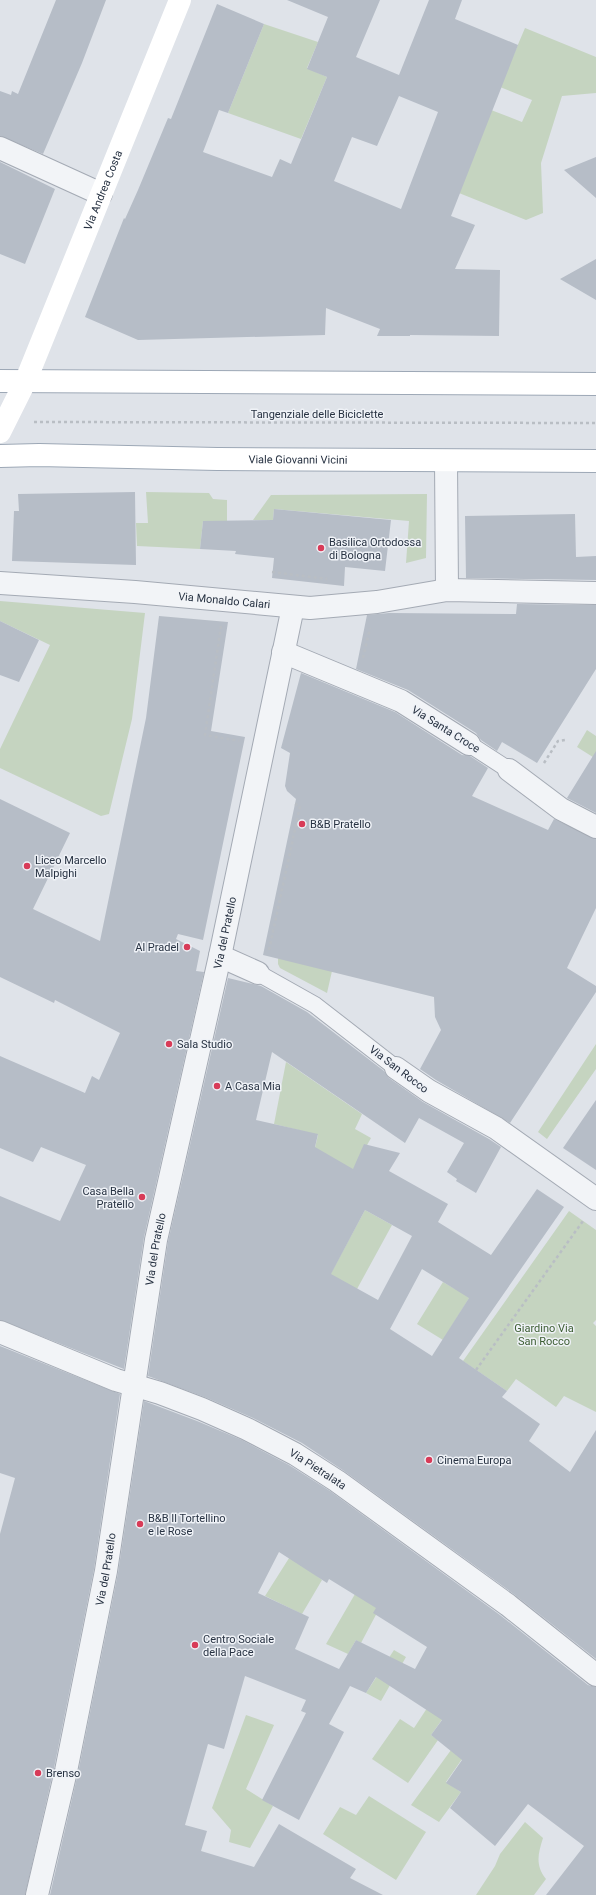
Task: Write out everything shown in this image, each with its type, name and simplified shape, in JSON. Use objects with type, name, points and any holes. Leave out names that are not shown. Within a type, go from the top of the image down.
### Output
[{"type":"main road","name":"Via Andrea Costa","points":[[0,432],[26,380],[180,0]]},
{"type":"main road","points":[[0,381],[596,384]]},
{"type":"main road","name":"Viale Giovanni Vicini","points":[[0,456],[39,455],[217,459],[596,461]]},
{"type":"street","points":[[0,148],[101,194]]},
{"type":"street","points":[[446,461],[447,590]]},
{"type":"street","name":"Via Monaldo Calari","points":[[0,583],[135,592],[318,608],[377,602],[447,590],[596,594]]},
{"type":"street","name":"Via del Pratello","points":[[37,1895],[65,1778],[101,1601],[117,1507],[154,1247],[220,956],[293,607]]},
{"type":"street","name":"Via Santa Croce","points":[[283,652],[401,702],[469,744]]},
{"type":"street","name":"Via Santa Croce","points":[[509,770],[572,816],[596,827]]},
{"type":"street","name":"Via San Rocco","points":[[220,956],[263,965]]},
{"type":"street","name":"Via San Rocco","points":[[396,1068],[429,1091],[496,1128],[596,1199]]},
{"type":"street","name":"Via Pietralata","points":[[0,1332],[109,1377],[160,1393],[240,1425],[295,1454],[337,1481],[508,1605],[596,1675]]},
{"type":"lane","name":"Via Santa Croce","points":[[469,744],[509,770]]},
{"type":"lane","name":"Via San Rocco","points":[[263,965],[396,1068]]},
{"type":"path","name":"Tangenziale delle Biciclette","points":[[38,422],[596,423]]},
{"type":"path","points":[[272,572],[330,579]]},
{"type":"path","points":[[222,622],[205,735],[239,741],[238,748]]},
{"type":"path","points":[[363,659],[370,628]]},
{"type":"path","points":[[530,786],[558,741],[565,740]]},
{"type":"path","points":[[263,965],[300,806],[295,804]]},
{"type":"path","points":[[476,1370],[583,1221]]},
{"type":"green space","points":[[264,24],[318,42],[307,68],[327,77],[301,139],[228,113]]},
{"type":"green space","points":[[525,28],[596,57],[596,93],[562,96],[541,163],[543,213],[526,220],[459,193],[491,110],[522,122],[532,100],[500,87]]},
{"type":"green space","points":[[146,492],[209,493],[213,499],[227,500],[227,521],[203,521],[200,549],[137,546],[136,523],[148,523]]},
{"type":"green space","points":[[427,494],[426,558],[406,563],[409,521],[274,509],[273,520],[253,520],[271,495]]},
{"type":"green space","points":[[0,601],[145,613],[132,719],[109,814],[101,816],[0,768],[0,749],[50,645],[0,621]]},
{"type":"green space","points":[[587,730],[596,736],[596,759],[577,747]]},
{"type":"green space","points":[[278,958],[332,971],[327,993],[280,968]]},
{"type":"green space","points":[[596,1044],[596,1069],[547,1139],[538,1132]]},
{"type":"green space","points":[[286,1062],[362,1114],[355,1129],[371,1138],[353,1170],[313,1156],[318,1135],[274,1124]]},
{"type":"green space","points":[[365,1210],[392,1225],[357,1289],[310,1312]]},
{"type":"green space","name":"Giardino Via San Rocco","points":[[569,1211],[596,1230],[596,1320],[593,1323],[596,1326],[596,1412],[564,1396],[556,1407],[516,1379],[507,1391],[463,1361]]},
{"type":"green space","points":[[443,1282],[455,1289],[476,1287],[443,1340],[417,1324]]},
{"type":"green space","points":[[291,1555],[322,1580],[302,1614],[265,1596]]},
{"type":"green space","points":[[355,1594],[379,1609],[361,1643],[356,1640],[348,1654],[326,1644]]},
{"type":"green space","points":[[394,1650],[406,1657],[381,1701],[366,1693]]},
{"type":"green space","points":[[435,1696],[451,1707],[431,1735],[438,1740],[408,1783],[372,1759],[400,1719],[414,1728]]},
{"type":"green space","points":[[246,1715],[274,1725],[246,1789],[273,1806],[250,1848],[229,1842],[231,1830],[212,1808]]},
{"type":"green space","points":[[467,1728],[478,1736],[446,1782],[461,1792],[439,1822],[411,1805]]},
{"type":"green space","points":[[369,1796],[426,1832],[396,1880],[323,1834],[340,1807],[356,1815]]},
{"type":"green space","points":[[525,1822],[543,1838],[538,1859],[540,1869],[546,1879],[534,1895],[476,1895],[495,1866],[500,1854]]},
{"type":"building","points":[[56,0],[106,0],[82,63],[43,154],[0,136],[0,91],[11,95],[12,91],[18,94]]},
{"type":"building","points":[[287,0],[380,0],[356,57],[399,75],[429,0],[462,0],[455,19],[518,45],[451,216],[475,225],[455,269],[500,270],[499,336],[377,336],[380,329],[326,308],[325,335],[138,340],[85,317],[124,218],[125,219],[138,190],[168,118],[171,119],[217,4],[264,24],[228,113],[219,110],[203,152],[272,177],[280,159],[291,164],[327,77],[307,69],[328,17]],"holes":[[[399,96],[438,112],[401,209],[334,181],[352,137],[377,146]]]},
{"type":"building","points":[[596,157],[596,198],[564,170]]},
{"type":"building","points":[[0,162],[55,189],[25,264],[0,254]]},
{"type":"building","points":[[596,259],[596,300],[560,279]]},
{"type":"building","points":[[135,492],[136,565],[12,561],[14,511],[19,511],[18,494]]},
{"type":"building","points":[[274,509],[391,520],[385,571],[345,567],[344,586],[272,578],[274,558],[235,554],[236,551],[200,549],[203,521],[273,520]]},
{"type":"building","points":[[575,514],[576,557],[596,556],[596,580],[466,578],[465,516]]},
{"type":"building","points":[[517,604],[596,605],[596,669],[537,763],[502,742],[497,751],[481,740],[476,733],[408,690],[356,669],[367,615],[389,613],[516,614]]},
{"type":"building","points":[[159,616],[228,622],[211,731],[245,737],[203,940],[178,934],[176,939],[200,951],[196,971],[204,972],[144,1237],[124,1369],[0,1320],[0,1196],[60,1221],[86,1165],[41,1147],[33,1162],[0,1148],[0,1056],[85,1093],[92,1076],[99,1080],[120,1033],[55,1000],[54,1003],[0,977],[0,799],[70,833],[33,909],[100,941],[146,718]]},
{"type":"building","points":[[0,621],[39,640],[19,682],[0,675]]},
{"type":"building","points":[[301,673],[395,712],[462,755],[470,756],[488,768],[472,796],[548,830],[554,819],[596,839],[596,908],[567,968],[596,986],[596,992],[510,1123],[436,1080],[420,1069],[441,1030],[435,1017],[434,997],[263,955],[296,799],[287,791],[285,786],[290,753],[281,748]]},
{"type":"building","points":[[596,751],[596,813],[567,798]]},
{"type":"building","points":[[228,978],[261,986],[307,1012],[384,1071],[389,1078],[423,1102],[501,1147],[476,1193],[456,1181],[457,1179],[447,1172],[464,1143],[419,1118],[405,1143],[272,1052],[256,1120],[318,1134],[315,1147],[353,1169],[364,1144],[400,1153],[389,1171],[448,1204],[438,1222],[491,1255],[537,1189],[564,1207],[459,1358],[507,1391],[502,1397],[540,1424],[529,1441],[570,1472],[596,1430],[596,1659],[515,1595],[344,1471],[302,1443],[253,1418],[207,1398],[148,1376],[168,1242]],"holes":[[[365,1210],[412,1236],[378,1300],[331,1274]],[[422,1269],[469,1298],[432,1356],[390,1329]]]},
{"type":"building","points":[[596,1100],[596,1170],[563,1148]]},
{"type":"building","points":[[0,1346],[120,1394],[94,1569],[54,1768],[25,1895],[0,1895],[0,1534],[15,1478],[0,1473]]},
{"type":"building","points":[[144,1401],[242,1440],[289,1465],[330,1491],[500,1615],[588,1685],[596,1687],[596,1895],[546,1895],[584,1846],[528,1804],[495,1846],[450,1808],[461,1792],[446,1783],[462,1760],[431,1735],[442,1720],[376,1677],[366,1693],[350,1686],[329,1724],[344,1732],[299,1820],[262,1800],[306,1713],[301,1711],[306,1700],[245,1676],[224,1749],[208,1744],[185,1825],[207,1831],[201,1851],[254,1867],[279,1824],[356,1869],[350,1878],[383,1895],[50,1895],[78,1773],[118,1573]],"holes":[[[279,1552],[327,1583],[329,1579],[376,1608],[373,1613],[427,1647],[415,1669],[356,1640],[339,1669],[295,1649],[309,1617],[258,1593]]]},
{"type":"place","name":"Basilica Ortodossa di Bologna","points":[[321,548]]},
{"type":"place","name":"B&B Pratello","points":[[302,824]]},
{"type":"place","name":"Liceo Marcello Malpighi","points":[[27,866]]},
{"type":"place","name":"Al Pradel","points":[[187,947]]},
{"type":"place","name":"Sala Studio","points":[[169,1044]]},
{"type":"place","name":"A Casa Mia","points":[[217,1086]]},
{"type":"place","name":"Casa Bella Pratello","points":[[142,1197]]},
{"type":"place","name":"Cinema Europa","points":[[429,1460]]},
{"type":"place","name":"B&B Il Tortellino e le Rose","points":[[140,1524]]},
{"type":"place","name":"Centro Sociale della Pace","points":[[195,1645]]},
{"type":"place","name":"Brenso","points":[[38,1773]]}]
